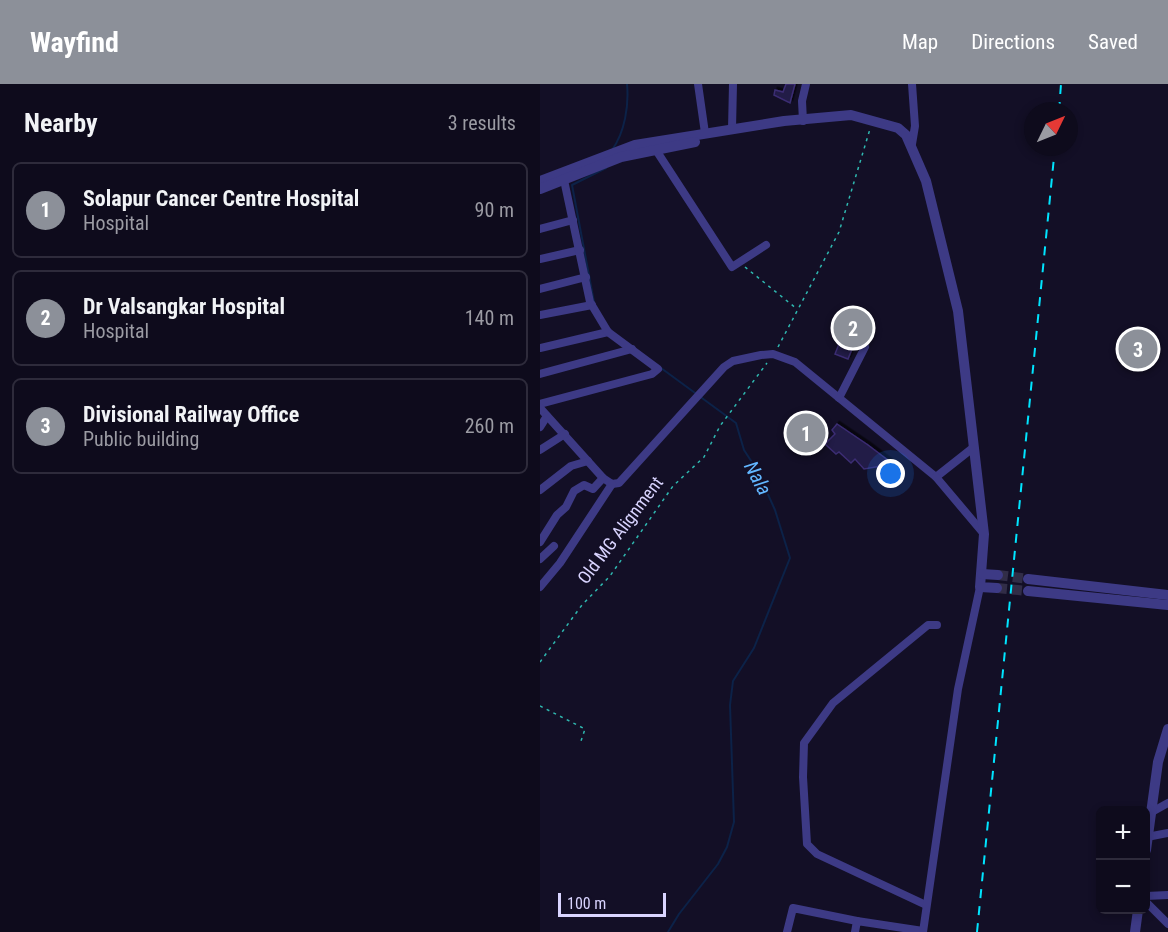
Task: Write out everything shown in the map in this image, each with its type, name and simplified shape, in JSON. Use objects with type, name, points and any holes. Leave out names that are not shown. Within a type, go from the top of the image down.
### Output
[{"type":"street","points":[[698,84],[705,133]]},
{"type":"street","points":[[732,129],[733,84]]},
{"type":"street","points":[[803,121],[802,101],[806,84]]},
{"type":"street","points":[[912,84],[915,126],[912,144]]},
{"type":"street","points":[[540,181],[620,153],[705,133],[842,115],[873,120],[898,128],[912,144],[936,216],[958,311],[984,534],[982,574],[958,688],[923,931],[793,908],[787,932]]},
{"type":"street","points":[[653,145],[786,128],[803,121]]},
{"type":"street","points":[[653,145],[732,267],[766,245]]},
{"type":"street","points":[[540,189],[564,180],[603,160]]},
{"type":"street","points":[[564,180],[592,305],[608,332],[658,369],[651,374],[540,406],[603,478],[612,484],[619,483],[692,400],[733,361],[773,354],[795,362],[936,477],[984,534]]},
{"type":"street","points":[[540,229],[573,220]]},
{"type":"street","points":[[540,260],[580,249]]},
{"type":"street","points":[[540,289],[586,277]]},
{"type":"street","points":[[540,315],[592,305]]},
{"type":"street","points":[[540,348],[608,332]]},
{"type":"street","points":[[839,398],[865,347]]},
{"type":"street","points":[[540,374],[632,349]]},
{"type":"street","points":[[540,427],[547,416]]},
{"type":"street","points":[[540,450],[565,434]]},
{"type":"street","points":[[936,477],[974,447]]},
{"type":"street","points":[[540,490],[571,466],[588,461]]},
{"type":"street","points":[[540,542],[557,515],[566,507],[574,491],[584,485],[593,489],[603,478]]},
{"type":"street","points":[[540,587],[560,563],[612,484]]},
{"type":"street","points":[[540,559],[554,546]]},
{"type":"street","points":[[982,574],[998,576]]},
{"type":"street","points":[[1028,579],[1168,595]]},
{"type":"street","points":[[980,586],[997,588]]},
{"type":"street","points":[[1028,591],[1168,605]]},
{"type":"street","points":[[926,905],[817,854],[807,844],[803,777],[804,743],[833,703],[928,625],[937,625]]},
{"type":"street","points":[[1150,813],[1158,762],[1168,729]]},
{"type":"street","points":[[1150,813],[1168,803]]},
{"type":"street","points":[[1150,836],[1168,833]]},
{"type":"street","points":[[1150,896],[1168,894]]},
{"type":"street","points":[[1150,906],[1168,924]]},
{"type":"street","points":[[1135,932],[1137,914]]},
{"type":"street","points":[[855,932],[857,921]]},
{"type":"path","points":[[773,354],[846,216],[873,120]]},
{"type":"path","points":[[739,263],[798,310]]},
{"type":"path","name":"Old MG Alignment","points":[[540,662],[582,605],[610,576],[673,486],[704,457],[730,413],[773,354]]},
{"type":"path","points":[[540,706],[585,729],[581,741]]},
{"type":"building","points":[[786,84],[795,84],[790,103],[774,95],[775,90],[783,92]]},
{"type":"building","points":[[853,309],[866,314],[848,359],[835,354]]},
{"type":"building","points":[[796,421],[813,428],[805,449],[787,442]]},
{"type":"building","points":[[837,424],[893,464],[864,469],[855,459],[851,463],[839,452],[836,454],[825,444],[835,434],[832,430]]},
{"type":"waterway","name":"Nala","points":[[612,150],[625,118],[627,84]]},
{"type":"waterway","name":"Nala","points":[[594,302],[572,185],[606,168]]},
{"type":"waterway","name":"Nala","points":[[661,368],[736,423],[744,450],[757,470],[775,510],[790,558],[754,648],[733,681],[730,705],[734,822],[727,847],[718,864],[679,914],[668,932]]},
{"type":"tunnel","points":[[998,575],[1028,579]]},
{"type":"tunnel","points":[[997,588],[1028,591]]},
{"type":"railway","points":[[1060,102],[1061,84]]},
{"type":"railway","points":[[977,932],[1054,156]]},
{"type":"place","name":"Dr Valsangkar Hospital","points":[[853,328]]},
{"type":"place","name":"Divisional Railway Office","points":[[1138,349]]},
{"type":"place","name":"Solapur Cancer Centre Hospital","points":[[806,433]]}]
